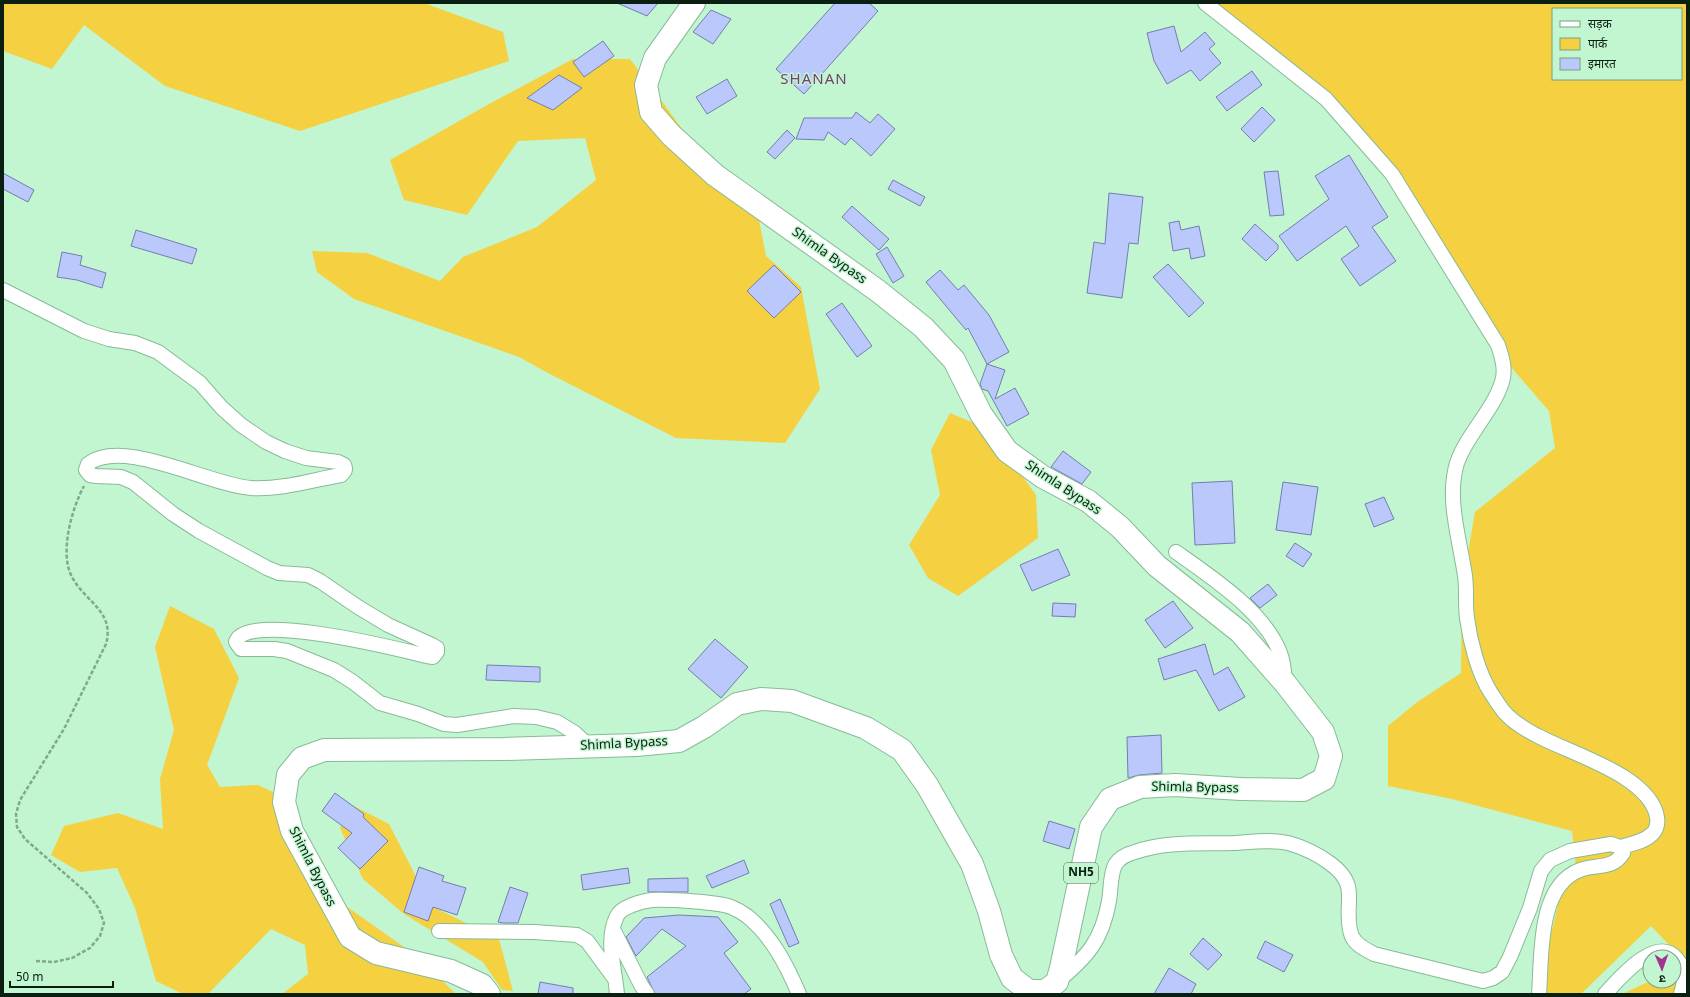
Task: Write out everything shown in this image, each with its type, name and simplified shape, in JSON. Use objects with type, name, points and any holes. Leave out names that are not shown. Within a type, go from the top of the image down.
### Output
[{"type":"highway","name":"Shimla Bypass","points":[[489,994],[482,985],[451,971],[376,953],[350,936],[292,831],[284,802],[288,775],[302,758],[324,750],[504,749],[636,746],[679,741],[704,727],[737,704],[761,699],[792,701],[866,728],[902,750],[927,785],[954,829],[972,864],[989,911],[1001,955],[1012,978],[1029,991],[1045,991],[1057,982],[1061,968],[1090,827],[1110,799],[1140,787],[1175,785],[1303,790],[1324,779],[1331,756],[1323,732],[1285,683],[1240,632],[1157,566],[1120,527],[1088,501],[1043,477],[1007,451],[981,414],[954,360],[923,327],[878,291],[715,175],[671,135],[651,112],[646,85],[654,58],[694,3]]},
{"type":"street","points":[[1057,982],[1080,963],[1092,947],[1104,924],[1115,865],[1123,857],[1135,852],[1163,846],[1263,842],[1287,843],[1307,850],[1330,863],[1340,871],[1347,881],[1350,893],[1349,924],[1352,938],[1360,947],[1374,954],[1483,981],[1494,978],[1502,972],[1510,957],[1530,908],[1540,871],[1550,860],[1570,851],[1611,844],[1620,847],[1643,840],[1654,833],[1658,822],[1656,809],[1640,788],[1599,763],[1539,737],[1508,716],[1490,692],[1476,658],[1467,618],[1465,578],[1455,514],[1453,487],[1457,463],[1466,443],[1493,401],[1503,382],[1504,362],[1498,345],[1392,174],[1326,98],[1205,3]]},
{"type":"street","points":[[3,290],[84,331],[109,339],[135,343],[158,352],[200,383],[222,408],[241,425],[266,442],[285,452],[306,458],[338,462],[344,464],[346,468],[345,472],[341,475],[275,487],[252,488],[231,485],[144,458],[116,456],[94,459],[88,464],[86,470],[90,474],[96,476],[121,477],[133,482],[173,514],[206,535],[279,573],[308,575],[320,581],[388,625],[432,645],[438,652],[433,657],[312,632],[285,630],[260,631],[242,635],[236,642],[241,649],[274,649],[287,651],[334,670],[353,682],[380,703],[418,714],[444,724],[456,725],[514,716],[536,717],[557,722],[575,733],[590,747]]},
{"type":"street","points":[[1176,552],[1231,592],[1252,612],[1270,634],[1280,652],[1285,683]]},
{"type":"street","points":[[1539,994],[1544,928],[1550,901],[1562,882],[1579,870],[1615,863],[1623,853],[1620,847]]},
{"type":"street","points":[[617,994],[611,950],[612,927],[618,914],[635,903],[653,900],[730,907],[747,916],[777,949],[799,994]]},
{"type":"street","points":[[612,927],[647,994]]},
{"type":"street","points":[[439,931],[534,932],[577,935],[587,941],[616,979]]},
{"type":"street","points":[[1605,994],[1641,959],[1657,952],[1673,954],[1684,967],[1684,982],[1680,994]]},
{"type":"path","points":[[36,961],[54,962],[72,958],[90,948],[100,936],[104,923],[100,909],[87,893],[25,839],[16,827],[16,814],[20,800],[64,729],[106,644],[109,634],[108,623],[103,614],[84,594],[72,577],[66,561],[72,515],[80,493],[90,474]]},
{"type":"green space","points":[[3,3],[424,3],[503,32],[509,61],[300,131],[165,86],[84,25],[52,69],[3,51]]},
{"type":"green space","points":[[1213,3],[1687,3],[1687,994],[1622,994],[1642,985],[1642,989],[1682,989],[1682,949],[1672,949],[1651,926],[1581,994],[1545,994],[1545,960],[1563,884],[1576,868],[1572,831],[1452,799],[1388,786],[1388,726],[1416,703],[1461,673],[1462,587],[1475,512],[1555,448],[1549,411],[1498,352],[1447,248],[1348,112]]},
{"type":"green space","points":[[573,59],[630,59],[706,162],[758,215],[766,256],[801,287],[820,389],[785,443],[676,438],[519,357],[354,299],[317,272],[312,251],[367,253],[440,281],[463,257],[537,227],[596,180],[585,138],[518,141],[467,215],[404,200],[390,160]]},
{"type":"green space","points":[[950,413],[988,429],[1036,495],[1038,538],[958,596],[928,578],[909,545],[940,495],[931,450]]},
{"type":"green space","points":[[170,606],[214,629],[239,678],[207,765],[220,787],[258,785],[279,795],[346,906],[418,957],[456,994],[282,994],[308,974],[305,945],[271,929],[208,994],[183,994],[156,981],[135,908],[117,868],[80,872],[51,855],[64,826],[118,813],[163,829],[160,779],[174,730],[155,647]]},
{"type":"green space","points":[[352,805],[389,824],[431,906],[499,939],[513,991],[502,990],[483,962],[404,914],[363,879],[340,828]]},
{"type":"building","points":[[617,3],[658,3],[647,16]]},
{"type":"building","points":[[835,3],[869,3],[878,11],[804,94],[776,69]]},
{"type":"building","points":[[711,10],[731,19],[713,44],[693,32]]},
{"type":"building","points":[[1174,26],[1181,52],[1205,32],[1215,44],[1209,49],[1221,63],[1200,81],[1191,70],[1167,84],[1154,61],[1147,33]]},
{"type":"building","points":[[603,41],[614,56],[584,77],[573,62]]},
{"type":"building","points":[[1252,71],[1262,85],[1227,111],[1216,97]]},
{"type":"building","points":[[559,75],[582,88],[553,110],[527,98]]},
{"type":"building","points":[[727,79],[737,96],[707,114],[696,97]]},
{"type":"building","points":[[1262,107],[1275,120],[1254,142],[1241,129]]},
{"type":"building","points":[[856,112],[870,123],[878,114],[895,129],[871,156],[851,138],[845,145],[828,132],[824,140],[796,139],[804,118],[852,118]]},
{"type":"building","points":[[787,130],[795,138],[775,159],[767,152]]},
{"type":"building","points":[[1349,155],[1388,217],[1372,227],[1396,261],[1360,286],[1341,259],[1359,246],[1346,226],[1297,261],[1279,236],[1329,199],[1315,176]]},
{"type":"building","points":[[1278,171],[1284,215],[1270,216],[1264,172]]},
{"type":"building","points":[[3,173],[34,190],[28,202],[3,189]]},
{"type":"building","points":[[893,180],[925,197],[920,206],[888,189]]},
{"type":"building","points":[[1109,193],[1143,197],[1138,244],[1129,243],[1122,298],[1087,293],[1094,242],[1105,244]]},
{"type":"building","points":[[852,206],[889,239],[879,250],[842,217]]},
{"type":"building","points":[[1179,221],[1181,230],[1199,226],[1205,256],[1191,259],[1189,248],[1173,251],[1169,223]]},
{"type":"building","points":[[1255,224],[1278,245],[1278,249],[1266,261],[1242,239]]},
{"type":"building","points":[[136,230],[197,249],[192,264],[131,246]]},
{"type":"building","points":[[887,247],[904,276],[893,283],[876,254]]},
{"type":"building","points":[[62,252],[82,256],[80,265],[106,273],[102,288],[77,280],[57,277]]},
{"type":"building","points":[[1168,264],[1204,303],[1189,317],[1153,277]]},
{"type":"building","points":[[774,265],[801,292],[774,318],[747,291]]},
{"type":"building","points":[[940,270],[958,290],[964,285],[989,315],[1009,352],[987,364],[968,328],[966,330],[926,282]]},
{"type":"building","points":[[842,303],[872,346],[857,357],[826,314]]},
{"type":"building","points":[[987,364],[1005,370],[995,399],[1015,388],[1029,414],[1007,426],[988,391],[982,389],[980,384]]},
{"type":"building","points":[[1063,451],[1091,472],[1082,484],[1051,467]]},
{"type":"building","points":[[1232,481],[1235,543],[1195,545],[1192,483]]},
{"type":"building","points":[[1283,482],[1318,487],[1311,535],[1276,530]]},
{"type":"building","points":[[1384,497],[1394,519],[1374,527],[1365,504]]},
{"type":"building","points":[[1295,543],[1312,554],[1303,567],[1286,556]]},
{"type":"building","points":[[1058,549],[1070,575],[1032,591],[1020,565]]},
{"type":"building","points":[[1268,584],[1277,595],[1260,608],[1250,598]]},
{"type":"building","points":[[1173,601],[1193,628],[1165,648],[1145,620]]},
{"type":"building","points":[[1053,603],[1076,604],[1075,617],[1052,616]]},
{"type":"building","points":[[715,639],[748,667],[721,698],[688,669]]},
{"type":"building","points":[[1205,644],[1214,675],[1228,667],[1245,697],[1219,711],[1196,670],[1164,680],[1158,659]]},
{"type":"building","points":[[487,665],[540,667],[540,682],[486,680]]},
{"type":"building","points":[[1161,735],[1162,773],[1139,775],[1128,778],[1127,737]]},
{"type":"building","points":[[335,793],[364,814],[363,817],[388,841],[360,869],[338,848],[352,833],[322,811]]},
{"type":"building","points":[[1049,821],[1075,829],[1069,849],[1043,841]]},
{"type":"building","points":[[744,860],[749,873],[712,888],[706,876]]},
{"type":"building","points":[[419,867],[444,876],[442,881],[466,888],[457,915],[433,907],[428,921],[404,912]]},
{"type":"building","points":[[628,868],[630,883],[583,890],[581,875]]},
{"type":"building","points":[[688,878],[688,892],[648,892],[648,879]]},
{"type":"building","points":[[510,887],[528,893],[518,923],[498,922]]},
{"type":"building","points":[[780,899],[799,943],[789,947],[770,904]]},
{"type":"building","points":[[679,915],[718,917],[738,942],[724,953],[751,989],[744,994],[655,994],[647,977],[686,946],[662,929],[636,956],[626,937],[644,918]]},
{"type":"building","points":[[1203,938],[1222,955],[1208,970],[1190,954]]},
{"type":"building","points":[[1265,941],[1293,955],[1284,972],[1257,958]]},
{"type":"building","points":[[1169,968],[1196,984],[1191,994],[1154,994]]},
{"type":"building","points":[[540,982],[573,988],[573,994],[538,994]]},
{"type":"district","name":"SHANAN","points":[[814,80]]}]
